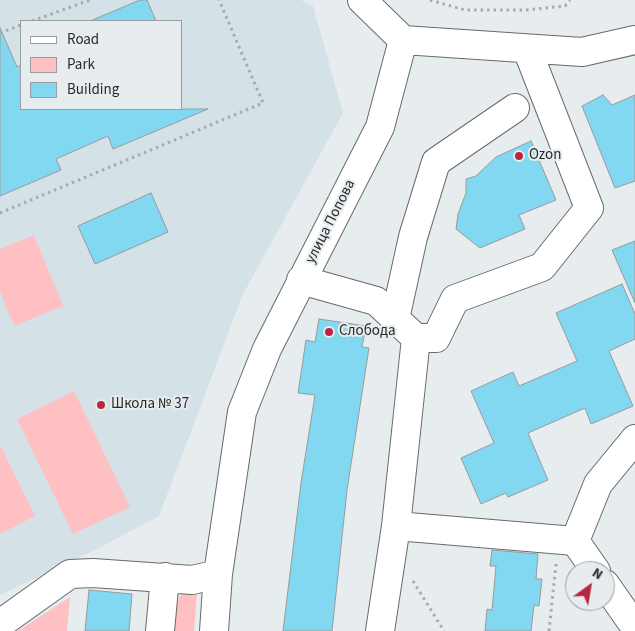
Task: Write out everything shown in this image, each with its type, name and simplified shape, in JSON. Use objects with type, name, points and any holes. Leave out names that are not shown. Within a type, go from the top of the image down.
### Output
[{"type":"street","points":[[362,0],[403,40],[582,52],[635,40]]},
{"type":"street","name":"улица Попова","points":[[214,631],[218,574],[242,412],[267,349],[380,128],[403,40]]},
{"type":"street","points":[[301,280],[376,301],[416,338],[436,338],[455,299],[542,267],[589,208],[527,48]]},
{"type":"street","points":[[395,319],[413,237],[436,162],[515,108]]},
{"type":"street","points":[[380,631],[394,537],[416,338]]},
{"type":"street","points":[[566,541],[598,484],[635,439]]},
{"type":"street","points":[[394,537],[566,541],[586,561]]},
{"type":"street","points":[[0,624],[70,574],[92,573],[192,580],[218,574]]},
{"type":"street","points":[[160,631],[165,577]]},
{"type":"street","points":[[615,598],[635,627]]},
{"type":"path","points":[[35,20],[90,0]]},
{"type":"path","points":[[0,213],[264,103],[219,0]]},
{"type":"path","points":[[430,0],[466,10],[526,10],[565,6],[570,0]]},
{"type":"path","points":[[0,33],[20,25]]},
{"type":"path","points":[[394,537],[444,631]]},
{"type":"path","points":[[549,631],[566,541]]},
{"type":"shaded area","name":"Школа № 37","points":[[0,0],[301,0],[313,6],[343,113],[243,294],[159,516],[95,550],[0,595]]},
{"type":"green space","points":[[34,235],[63,306],[14,326],[0,291],[0,249]]},
{"type":"green space","points":[[74,391],[130,507],[73,534],[17,419]]},
{"type":"green space","points":[[0,445],[35,516],[0,534]]},
{"type":"green space","points":[[190,590],[197,593],[194,631],[173,631],[176,603],[183,592]]},
{"type":"green space","points":[[70,597],[67,631],[18,631]]},
{"type":"building","points":[[140,0],[147,0],[156,20],[92,20]]},
{"type":"building","points":[[0,28],[17,67],[20,66],[20,110],[208,109],[113,149],[108,136],[56,159],[61,170],[0,196]]},
{"type":"building","points":[[603,95],[612,105],[635,95],[635,181],[615,188],[582,106]]},
{"type":"building","points":[[531,141],[556,200],[519,215],[525,229],[480,248],[456,229],[458,214],[466,193],[466,179],[476,176],[496,157]]},
{"type":"building","points":[[151,193],[168,232],[95,264],[78,226]]},
{"type":"building","points":[[635,241],[635,303],[612,250]]},
{"type":"building","points":[[622,284],[635,314],[635,339],[609,351],[633,406],[591,424],[585,408],[528,433],[548,480],[508,497],[506,493],[481,504],[461,458],[494,443],[471,391],[513,372],[519,386],[577,361],[556,313]]},
{"type":"building","points":[[319,319],[366,326],[362,347],[369,348],[347,490],[332,631],[283,631],[301,483],[315,395],[298,393],[306,340],[315,342]]},
{"type":"building","points":[[492,550],[538,554],[536,579],[542,579],[539,606],[534,605],[531,631],[485,631],[487,609],[492,610],[496,566],[490,566]]},
{"type":"building","points":[[89,590],[132,594],[129,631],[85,631]]},
{"type":"place","name":"Ozon","points":[[519,156]]},
{"type":"place","name":"Слобода","points":[[329,332]]},
{"type":"place","name":"Школа № 37","points":[[101,405]]}]
